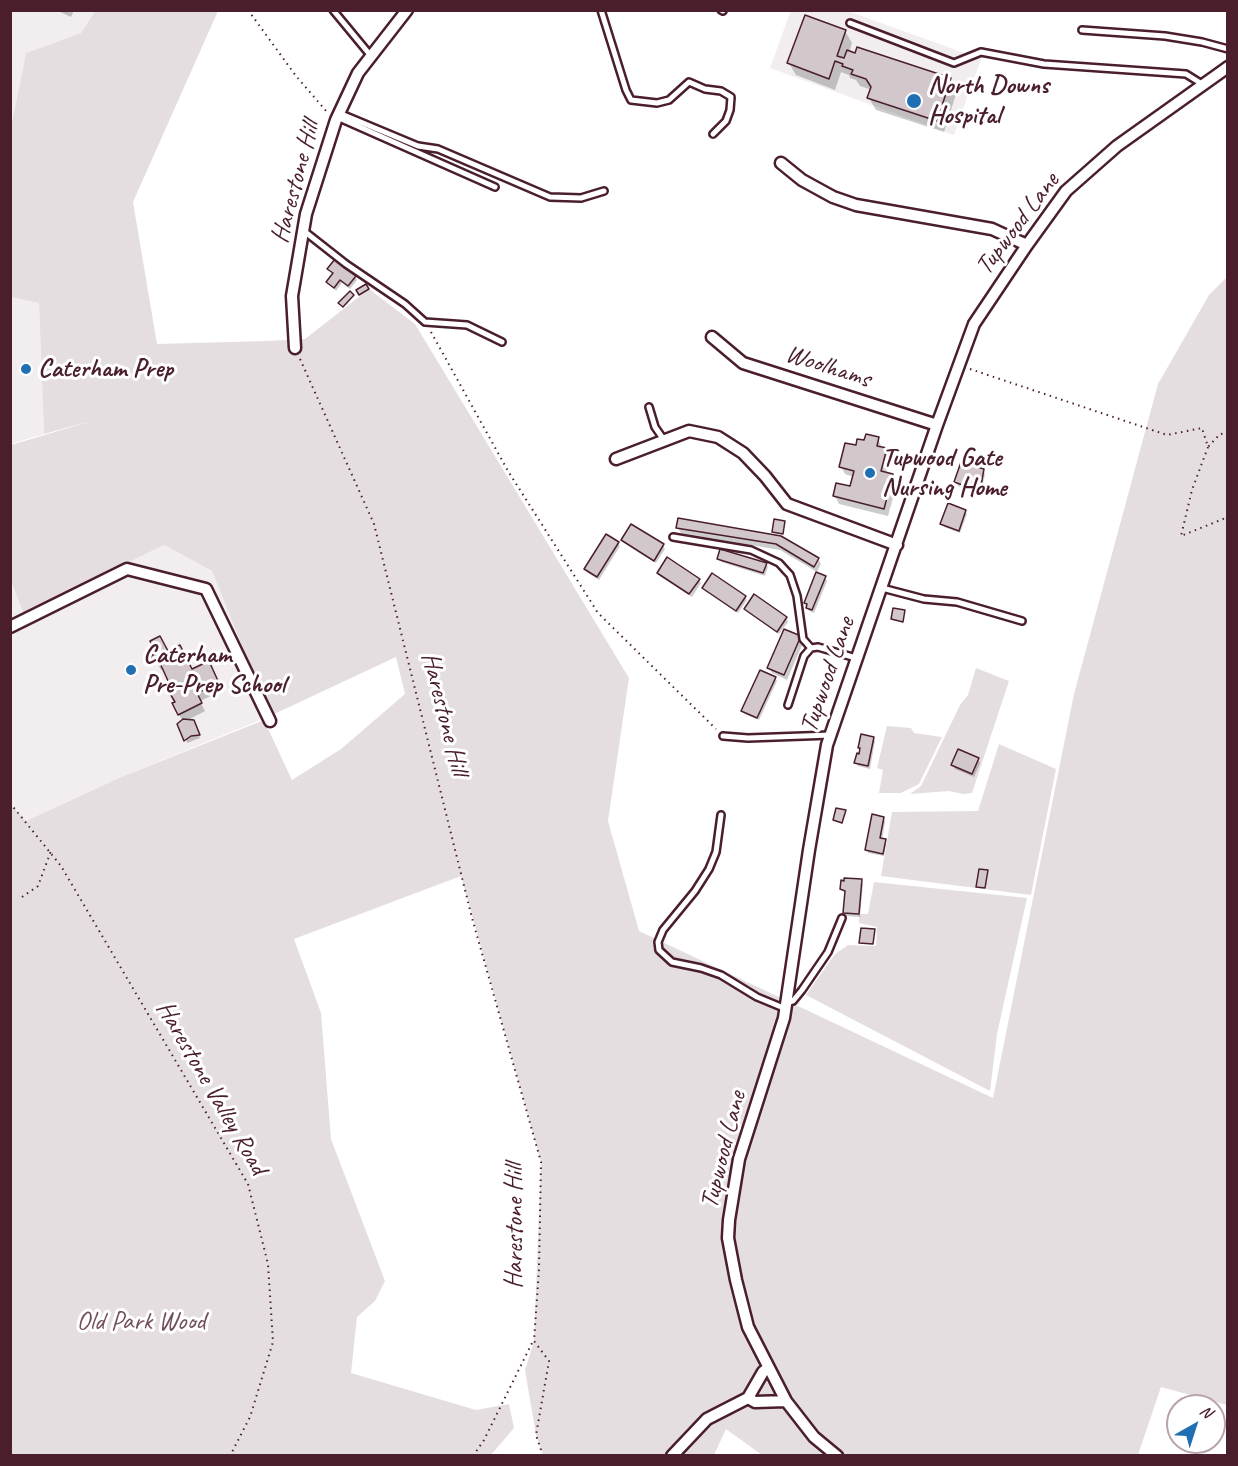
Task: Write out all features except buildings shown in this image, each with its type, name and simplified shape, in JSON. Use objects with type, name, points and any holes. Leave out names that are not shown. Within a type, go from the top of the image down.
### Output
[{"type":"street","name":"Harestone Hill","points":[[295,348],[292,296],[303,230],[337,117],[358,73],[407,10]]},
{"type":"street","name":"Tupwood Lane","points":[[837,1455],[814,1437],[786,1401],[768,1368],[748,1327],[728,1238],[739,1159],[784,1018],[808,849],[831,735],[974,324],[1066,191],[1117,146],[1227,67]]},
{"type":"street","points":[[781,163],[802,180],[833,197],[856,205],[992,229],[1027,245]]},
{"type":"street","name":"Woolhams","points":[[712,336],[743,363],[937,425]]},
{"type":"street","points":[[616,459],[689,431],[718,436],[743,453],[787,504],[897,545]]},
{"type":"street","points":[[10,627],[127,569],[206,589],[270,721]]},
{"type":"street","points":[[672,1455],[707,1419],[748,1398],[763,1372],[768,1368]]},
{"type":"street","points":[[748,1398],[755,1402],[786,1401]]},
{"type":"lane","points":[[333,10],[371,56]]},
{"type":"lane","points":[[601,10],[631,100],[657,103],[669,100],[689,82],[705,89],[721,91],[731,97],[726,121],[713,134]]},
{"type":"lane","points":[[850,23],[954,63],[981,52],[1044,64],[1186,74],[1203,85]]},
{"type":"lane","points":[[1082,30],[1165,36],[1227,49]]},
{"type":"lane","points":[[337,117],[495,187]]},
{"type":"lane","points":[[337,117],[418,146],[438,149],[550,197],[581,198],[604,190]]},
{"type":"lane","points":[[303,230],[346,264],[405,304],[425,322],[467,325],[502,342]]},
{"type":"lane","points":[[649,407],[655,427],[664,440]]},
{"type":"lane","points":[[673,537],[751,550],[779,563],[790,575],[797,596],[803,639],[811,648],[858,658]]},
{"type":"lane","points":[[882,588],[924,599],[957,602],[1022,621]]},
{"type":"lane","points":[[788,705],[804,656],[811,648]]},
{"type":"lane","points":[[723,736],[748,738],[831,735]]},
{"type":"lane","points":[[721,815],[716,852],[709,869],[695,891],[663,930],[658,942],[659,950],[672,962],[721,975],[757,997],[786,1006],[802,990],[828,952],[843,918]]},
{"type":"path","points":[[248,10],[296,76],[337,117]]},
{"type":"path","points":[[425,322],[508,471],[598,613],[723,736]]},
{"type":"path","name":"Harestone Hill","points":[[295,348],[374,524],[472,918],[541,1162],[539,1269],[534,1341]]},
{"type":"path","points":[[959,366],[1167,435],[1202,428],[1208,447]]},
{"type":"path","points":[[1227,433],[1220,434],[1208,447],[1192,490],[1181,536],[1227,517]]},
{"type":"path","name":"Harestone Valley Road","points":[[10,803],[51,851],[248,1184],[268,1263],[273,1342],[250,1417],[230,1455]]},
{"type":"path","points":[[22,897],[38,886],[51,851]]},
{"type":"path","points":[[473,1455],[484,1440],[534,1341],[549,1361],[536,1435],[543,1455]]},
{"type":"shaded area","name":"North Downs Hospital","points":[[791,10],[848,11],[981,59],[954,135],[770,68]]},
{"type":"shaded area","points":[[11,11],[95,11],[81,33],[26,53],[11,127]]},
{"type":"shaded area","name":"Caterham Prep","points":[[11,297],[39,303],[44,434],[11,444]]},
{"type":"shaded area","name":"Caterham Pre-Prep School","points":[[164,545],[212,571],[270,716],[119,778],[26,821],[11,803],[10,582],[25,614]]},
{"type":"green space","name":"Old Park Wood","points":[[95,11],[218,11],[133,202],[157,344],[305,339],[369,289],[415,324],[629,678],[608,821],[639,931],[993,1098],[1074,694],[1158,384],[1209,295],[1227,277],[1227,1405],[1226,1394],[1187,1394],[1161,1387],[1138,1455],[762,1455],[726,1429],[714,1455],[543,1455],[536,1435],[525,1370],[534,1341],[541,1162],[461,876],[294,939],[321,1013],[331,1139],[385,1281],[375,1301],[357,1317],[351,1373],[476,1410],[509,1404],[514,1428],[491,1455],[11,1455],[10,803],[26,821],[119,778],[264,720],[292,780],[341,749],[405,694],[396,657],[270,716],[212,571],[164,545],[24,614],[11,582],[11,445],[95,420],[44,434],[39,303],[11,297],[11,127],[26,53],[81,33]]},
{"type":"green space","points":[[976,668],[1009,681],[972,793],[949,791],[910,794],[921,786],[960,705],[968,695]],"holes":[[[958,749],[979,758],[972,774],[952,765]]]},
{"type":"green space","points":[[887,726],[911,728],[914,733],[942,737],[919,784],[901,793],[879,793],[883,770],[877,768]]},
{"type":"green space","points":[[999,744],[1056,769],[1031,895],[881,876],[892,812],[978,811]],"holes":[[[979,869],[987,870],[985,888],[976,887]]]},
{"type":"green space","points":[[874,882],[1027,898],[997,1034],[990,1091],[806,995],[835,954],[848,945],[876,946],[877,927],[859,923],[859,914],[868,914]]},
{"type":"place","name":"North Downs Hospital","points":[[914,101]]},
{"type":"place","name":"Caterham Prep","points":[[26,369]]},
{"type":"place","name":"Tupwood Gate Nursing Home","points":[[870,473]]},
{"type":"place","name":"Caterham Pre-Prep School","points":[[131,670]]}]
